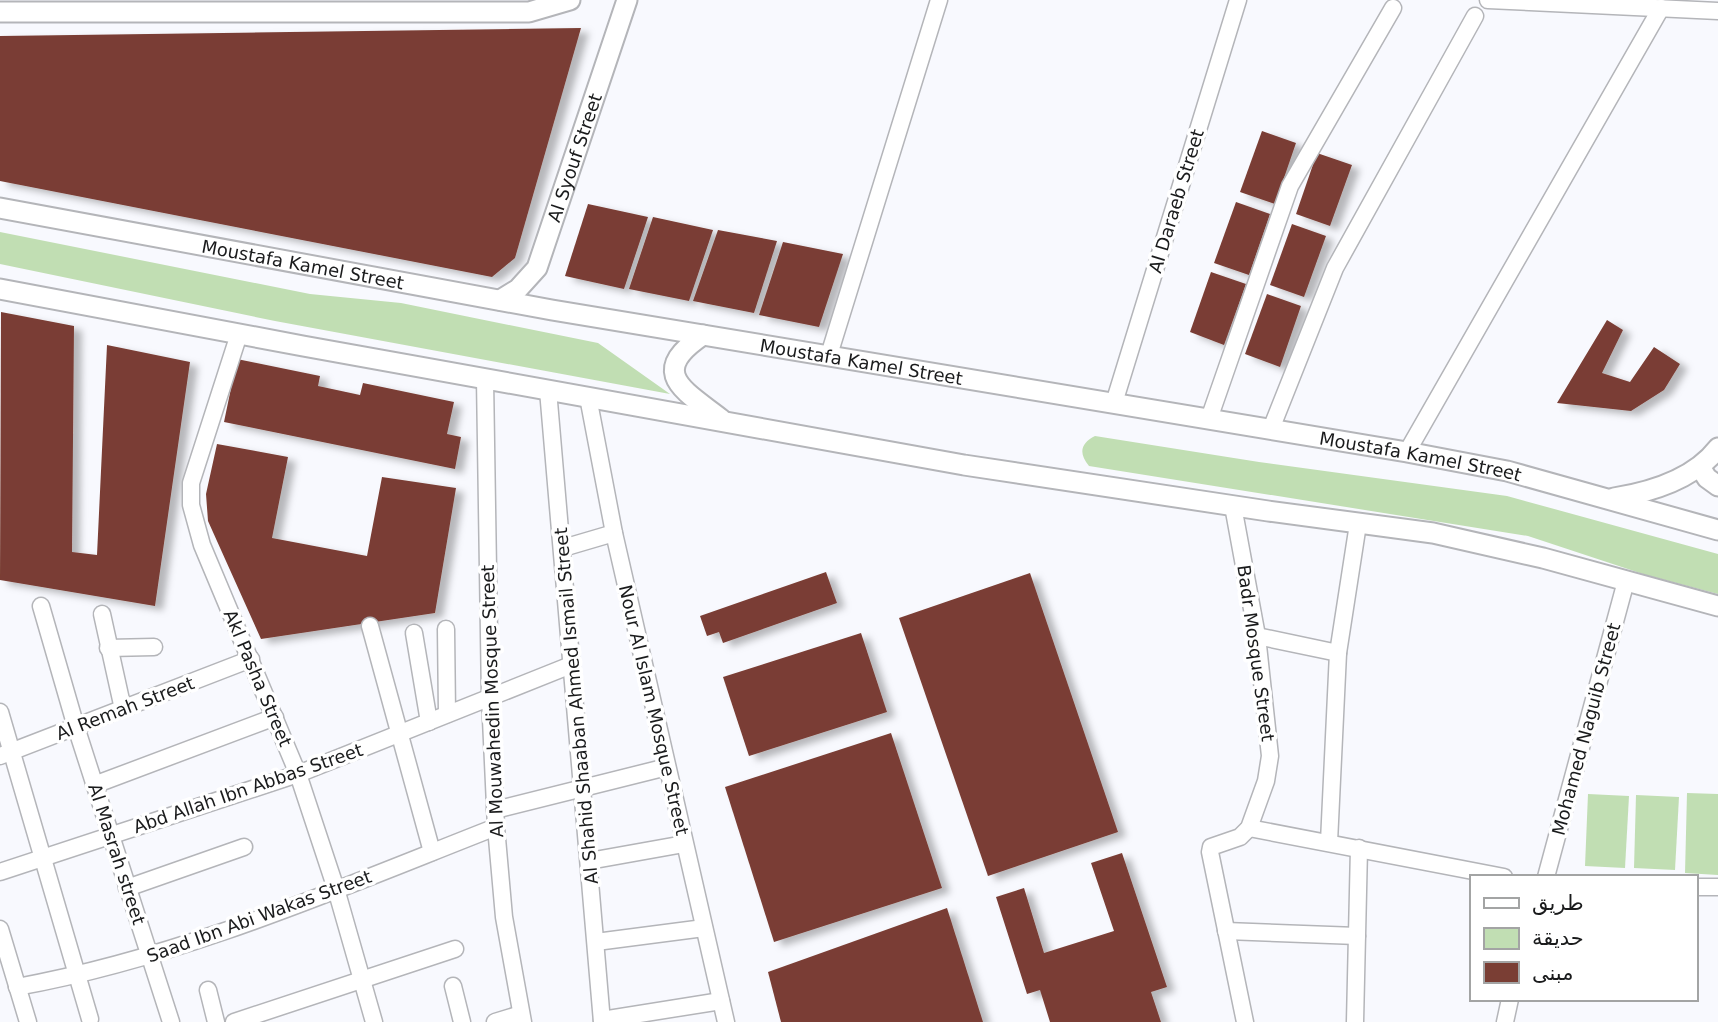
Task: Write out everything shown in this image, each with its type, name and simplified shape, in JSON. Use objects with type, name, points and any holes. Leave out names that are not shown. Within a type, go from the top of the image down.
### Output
[{"type":"main road","points":[[0,12],[180,6],[529,12],[570,0]]},
{"type":"main road","name":"Al Syouf Street","points":[[500,300],[518,289],[537,268],[627,0]]},
{"type":"main road","name":"Moustafa Kamel Street","points":[[0,208],[500,300],[1407,452],[1507,471],[1718,530]]},
{"type":"main road","points":[[0,289],[1019,474],[1433,533],[1543,558],[1718,606]]},
{"type":"main road","points":[[703,335],[680,353],[675,374],[684,390],[724,422]]},
{"type":"main road","points":[[1609,499],[1658,487],[1700,467],[1718,448]]},
{"type":"main road","points":[[1700,467],[1707,478],[1718,486]]},
{"type":"street","points":[[829,355],[939,0]]},
{"type":"street","name":"Al Daraeb Street","points":[[1114,403],[1238,0]]},
{"type":"street","points":[[1488,0],[1668,6],[1718,11]]},
{"type":"street","points":[[1407,452],[1668,6]]},
{"type":"street","points":[[1209,419],[1290,186],[1393,8]]},
{"type":"street","points":[[1271,429],[1335,268],[1475,16]]},
{"type":"street","name":"Akl Pasha Street","points":[[239,334],[191,483],[191,505],[202,545],[299,775],[336,889],[374,1022]]},
{"type":"street","name":"Al Mouwahedin Mosque Street","points":[[485,379],[490,698],[495,810],[503,917],[522,1018]]},
{"type":"street","name":"Al Shahid Shaaban Ahmed Ismail Street","points":[[548,390],[602,1021]]},
{"type":"street","name":"Nour Al Islam Mosque Street","points":[[588,397],[614,533],[726,1022]]},
{"type":"street","name":"Badr Mosque Street","points":[[1233,506],[1257,636],[1270,756],[1266,781],[1249,828]]},
{"type":"street","points":[[1329,842],[1338,653],[1358,524]]},
{"type":"street","points":[[563,548],[614,533]]},
{"type":"street","name":"Mohamed Naguib Street","points":[[1547,875],[1626,580]]},
{"type":"street","name":"Al Masrah street","points":[[41,606],[94,785],[171,1022]]},
{"type":"street","points":[[102,614],[123,709]]},
{"type":"street","points":[[370,626],[432,852]]},
{"type":"street","points":[[446,629],[447,715]]},
{"type":"street","points":[[414,633],[429,722]]},
{"type":"street","points":[[1257,636],[1338,653]]},
{"type":"street","points":[[108,648],[153,647]]},
{"type":"street","name":"Al Remah Street","points":[[6,754],[251,659]]},
{"type":"street","name":"Abd Allah Ibn Abbas Street","points":[[0,872],[299,775],[571,665]]},
{"type":"street","points":[[0,712],[6,754],[44,858],[90,1018]]},
{"type":"street","points":[[94,785],[275,717]]},
{"type":"street","points":[[495,810],[667,767]]},
{"type":"street","name":"Saad Ibn Abi Wakas Street","points":[[18,987],[77,976],[151,956],[496,827]]},
{"type":"street","points":[[1245,1022],[1210,849],[1240,837],[1249,828],[1494,875]]},
{"type":"street","points":[[589,861],[684,844]]},
{"type":"street","points":[[127,888],[244,847]]},
{"type":"street","points":[[1355,1022],[1359,848]]},
{"type":"street","points":[[1697,887],[1718,887]]},
{"type":"street","points":[[596,942],[704,928]]},
{"type":"street","points":[[0,929],[28,1022]]},
{"type":"street","points":[[1226,931],[1357,936]]},
{"type":"street","points":[[234,1022],[455,949]]},
{"type":"street","points":[[453,986],[462,1022]]},
{"type":"street","points":[[208,990],[216,1022]]},
{"type":"street","points":[[602,1021],[721,1001]]},
{"type":"street","points":[[1505,1022],[1510,1001]]},
{"type":"street","points":[[495,1022],[522,1018]]},
{"type":"green space","points":[[0,232],[310,294],[401,303],[598,343],[670,394],[275,321],[0,264]]},
{"type":"green space","points":[[1095,436],[1507,496],[1718,554],[1718,594],[1646,575],[1528,536],[1089,466],[1082,453],[1084,445]]},
{"type":"green space","points":[[1687,793],[1718,794],[1718,875],[1685,873]]},
{"type":"green space","points":[[1588,794],[1629,796],[1625,868],[1585,866]]},
{"type":"green space","points":[[1636,795],[1679,797],[1675,870],[1634,868]]},
{"type":"building","points":[[581,28],[515,258],[492,277],[0,181],[0,36]]},
{"type":"building","points":[[1262,131],[1296,143],[1275,204],[1240,192]]},
{"type":"building","points":[[1317,153],[1352,165],[1330,226],[1296,214]]},
{"type":"building","points":[[1236,202],[1270,214],[1249,275],[1214,263]]},
{"type":"building","points":[[588,204],[648,217],[624,289],[565,276]]},
{"type":"building","points":[[653,217],[713,230],[689,301],[629,289]]},
{"type":"building","points":[[1292,224],[1326,236],[1304,297],[1270,285]]},
{"type":"building","points":[[718,230],[777,241],[754,313],[693,301]]},
{"type":"building","points":[[783,242],[843,254],[819,327],[759,315]]},
{"type":"building","points":[[1211,272],[1246,284],[1224,345],[1190,332]]},
{"type":"building","points":[[1267,294],[1301,306],[1280,367],[1245,354]]},
{"type":"building","points":[[1,312],[74,326],[72,552],[97,555],[107,345],[190,362],[155,606],[0,580]]},
{"type":"building","points":[[1607,320],[1623,330],[1602,373],[1630,382],[1654,347],[1680,364],[1664,390],[1631,411],[1557,403]]},
{"type":"building","points":[[237,359],[320,376],[318,386],[360,395],[363,383],[454,402],[447,434],[461,437],[455,469],[224,422]]},
{"type":"building","points":[[217,444],[288,457],[272,538],[367,556],[382,477],[456,488],[435,613],[261,639],[208,521],[206,494]]},
{"type":"building","points":[[826,572],[837,603],[723,643],[719,632],[707,636],[700,616]]},
{"type":"building","points":[[1030,573],[1118,832],[988,876],[899,618]]},
{"type":"building","points":[[861,633],[887,712],[749,756],[723,677]]},
{"type":"building","points":[[891,733],[942,888],[774,942],[725,787]]},
{"type":"building","points":[[1122,853],[1167,987],[1151,992],[1161,1022],[1050,1022],[1040,990],[1027,994],[996,897],[1024,888],[1044,953],[1114,931],[1091,863]]},
{"type":"building","points":[[947,908],[983,1022],[781,1022],[768,972]]}]
